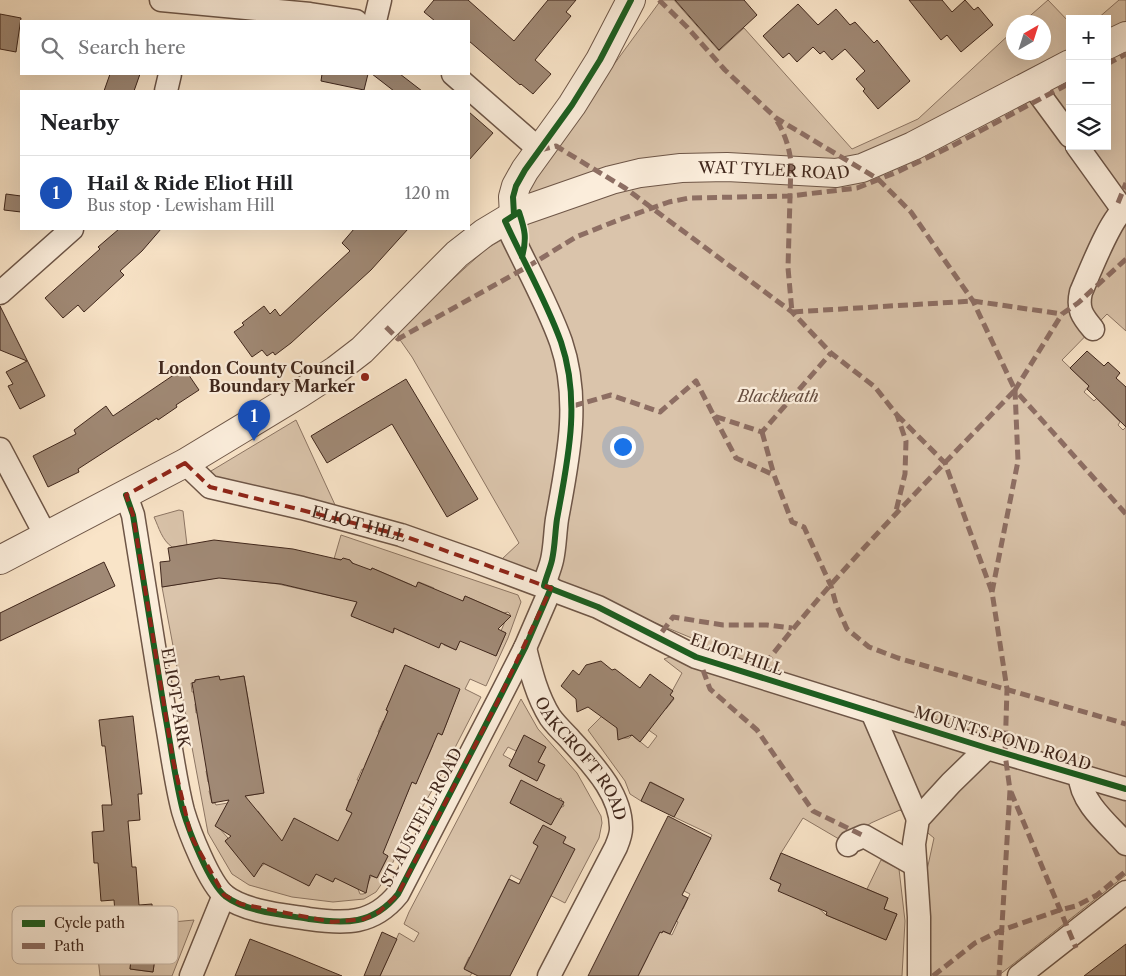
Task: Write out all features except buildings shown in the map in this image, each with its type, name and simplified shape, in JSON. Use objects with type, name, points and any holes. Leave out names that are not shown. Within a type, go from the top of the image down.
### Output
[{"type":"street","points":[[375,20],[380,0]]},
{"type":"street","points":[[509,218],[516,186],[525,170],[572,105],[600,60],[632,0]]},
{"type":"street","points":[[172,8],[310,14],[349,20]]},
{"type":"street","points":[[1111,43],[1126,36]]},
{"type":"street","name":"WAT TYLER ROAD","points":[[0,560],[185,463],[336,370],[368,344],[457,254],[484,233],[509,218],[611,180],[640,173],[690,168],[727,167],[836,172],[862,168],[913,146],[1066,66]]},
{"type":"street","points":[[166,90],[170,75]]},
{"type":"street","points":[[454,75],[540,150]]},
{"type":"street","points":[[1032,83],[1066,130]]},
{"type":"street","points":[[1080,150],[1124,209],[1113,223],[1081,292],[1078,303],[1083,317],[1093,329]]},
{"type":"street","name":"ST AUSTELL ROAD","points":[[226,896],[265,912],[332,922],[364,919],[379,912],[398,894],[525,648],[547,587],[546,575],[552,561],[556,527],[569,458],[573,406],[569,372],[561,342],[509,218]]},
{"type":"street","points":[[0,293],[71,230]]},
{"type":"street","points":[[0,449],[46,536]]},
{"type":"street","name":"ELIOT HILL","points":[[185,463],[210,487],[302,508],[401,535],[598,607],[696,657],[872,712]]},
{"type":"street","name":"ELIOT PARK","points":[[126,495],[133,516],[183,810],[191,836],[203,861],[226,896]]},
{"type":"street","name":"OAKCROFT ROAD","points":[[525,648],[541,701],[551,718],[592,764],[612,794],[619,811],[621,830],[616,848],[549,976]]},
{"type":"street","points":[[872,712],[918,820]]},
{"type":"street","name":"MOUNTS POND ROAD","points":[[872,712],[1126,789]]},
{"type":"street","points":[[919,976],[919,917],[914,844],[918,820],[951,783],[987,748]]},
{"type":"street","points":[[1080,776],[1080,787],[1088,802],[1126,844]]},
{"type":"street","points":[[848,845],[850,842],[864,836],[915,864]]},
{"type":"street","points":[[1019,976],[1126,892]]},
{"type":"street","points":[[191,976],[226,896]]},
{"type":"highlighted area","points":[[185,463],[210,487],[401,535],[551,588],[499,699],[398,894],[379,912],[364,919],[332,922],[241,904],[224,895],[191,836],[173,760],[133,515],[126,495]]},
{"type":"green space","name":"Blackheath","points":[[661,0],[674,0],[719,51],[744,28],[852,149],[918,119],[1006,37],[1006,60],[1051,60],[1051,15],[1031,15],[1048,0],[1066,19],[1066,150],[1111,150],[1111,15],[1102,15],[1119,0],[1126,0],[1126,331],[1107,314],[1062,360],[1089,386],[1084,392],[1094,401],[1097,398],[1120,422],[1118,425],[1123,430],[1126,427],[1126,875],[998,976],[931,976],[927,870],[934,838],[900,810],[871,823],[844,842],[803,818],[781,853],[770,879],[800,895],[826,915],[886,940],[897,914],[884,909],[888,898],[867,889],[881,860],[899,869],[905,921],[902,976],[638,976],[648,956],[636,950],[649,926],[672,935],[678,922],[656,911],[676,906],[683,909],[690,894],[670,884],[690,880],[698,863],[692,844],[705,850],[712,835],[674,817],[683,799],[651,782],[641,801],[630,794],[625,781],[588,730],[603,715],[617,728],[618,734],[624,738],[629,738],[632,735],[648,748],[657,736],[643,726],[663,706],[666,709],[674,699],[670,695],[682,673],[664,659],[706,644],[502,559],[519,543],[412,357],[398,337],[401,326],[486,249],[529,224],[528,182]]},
{"type":"green space","points":[[296,420],[336,507],[214,479],[211,471]]},
{"type":"green space","points":[[179,510],[183,511],[187,545],[172,547],[163,537],[154,517]]},
{"type":"green space","points":[[341,535],[518,595],[521,602],[508,638],[486,686],[470,679],[465,689],[481,697],[442,773],[404,839],[385,879],[376,892],[364,899],[333,902],[292,897],[249,885],[232,874],[208,833],[162,587],[222,577],[278,584],[345,599],[355,565],[350,560],[334,559]],"holes":[[[372,568],[412,585],[393,633],[376,613],[371,624],[351,615]],[[419,582],[434,588],[409,635],[398,630]],[[465,596],[510,614],[501,631],[506,633],[496,656],[461,637],[456,650],[444,645]],[[405,665],[446,683],[445,687],[458,693],[442,735],[386,710],[390,701],[415,687],[399,680]],[[244,676],[249,704],[196,713],[195,704],[198,703],[196,692],[192,692],[191,683],[195,682],[195,680],[220,680]],[[383,721],[420,736],[433,745],[427,759],[422,757],[416,784],[403,778],[401,781],[365,765],[370,754],[381,759],[390,737],[378,732]],[[362,769],[409,789],[392,830],[346,810],[350,799],[353,800],[370,785],[357,780]],[[206,771],[264,793],[239,797],[240,801],[216,805],[212,803],[209,791],[213,790],[211,782],[208,782]],[[258,811],[265,820],[256,828],[261,834],[270,826],[277,835],[269,860],[254,875],[225,841],[228,838],[219,828],[249,818]],[[323,833],[334,839],[309,886],[299,880]],[[388,856],[377,878],[371,876],[366,893],[360,894],[358,889],[335,877],[333,882],[321,876]]]},
{"type":"green space","points":[[521,699],[538,729],[577,773],[601,816],[602,823],[599,838],[565,903],[511,875],[491,915],[475,960],[469,957],[464,968],[472,973],[470,976],[380,976],[399,933],[414,942],[419,933],[404,924]],"holes":[[[524,736],[546,747],[538,762],[544,765],[537,781],[509,766],[512,760],[503,755],[508,747],[516,751]],[[516,791],[561,798],[564,806],[560,808],[551,824],[510,803]]]},
{"type":"green space","points":[[194,920],[178,961],[178,922]]},
{"type":"green space","points":[[99,964],[131,964],[130,969],[153,972],[154,964],[177,964],[172,976],[100,976]]},
{"type":"marked path","points":[[659,0],[687,27],[725,70],[776,118],[878,179],[911,212],[973,301],[1015,390],[852,561],[762,668]]},
{"type":"marked path","points":[[1111,62],[1126,54]]},
{"type":"marked path","points":[[386,327],[398,339],[527,267],[576,237],[669,202],[689,198],[790,196],[857,188],[897,172],[952,146],[1066,85]]},
{"type":"marked path","points":[[777,121],[786,141],[791,162],[788,268],[792,312],[973,301],[1062,314]]},
{"type":"marked path","points":[[540,150],[556,146],[625,188],[792,312],[831,353],[875,387],[897,415],[906,441],[905,474],[895,515]]},
{"type":"marked path","points":[[1118,203],[1126,183]]},
{"type":"marked path","points":[[1126,259],[1078,303],[1062,314],[1015,390],[1126,514]]},
{"type":"marked path","points":[[573,406],[611,395],[660,412],[696,381],[714,416],[762,432],[831,353]]},
{"type":"marked path","points":[[992,592],[1018,461],[1015,390]]},
{"type":"marked path","points":[[897,415],[945,463],[992,592],[1007,689],[1005,754],[1010,790],[999,976]]},
{"type":"marked path","points":[[714,416],[736,458],[774,475],[792,522],[804,527],[831,586],[836,604],[847,629],[869,647],[898,658],[1126,724]]},
{"type":"marked path","points":[[762,432],[774,475]]},
{"type":"marked path","points":[[662,632],[673,617],[723,625],[767,625],[792,628]]},
{"type":"marked path","points":[[703,670],[710,689],[757,730],[813,811],[864,836]]},
{"type":"marked path","points":[[1011,792],[1076,948]]},
{"type":"marked path","points":[[933,976],[975,943],[1002,930],[1076,906],[1097,895],[1126,871]]},
{"type":"cycle path","points":[[514,215],[513,197],[516,186],[525,170],[572,105],[600,60],[631,0]]},
{"type":"cycle path","points":[[522,257],[524,250],[525,234],[519,212],[505,221],[519,251],[527,266],[555,326],[567,364],[570,386],[571,430],[553,555],[544,586],[598,607],[696,657],[987,748],[1126,789]]},
{"type":"cycle path","points":[[126,495],[133,515],[175,775],[186,820],[206,869],[225,896],[243,906],[266,912],[322,921],[358,920],[379,912],[398,894],[525,648],[551,588]]},
{"type":"place","name":"London County Council Boundary Marker","points":[[365,377]]},
{"type":"place","name":"Hail & Ride Eliot Hill","points":[[254,441]]}]
